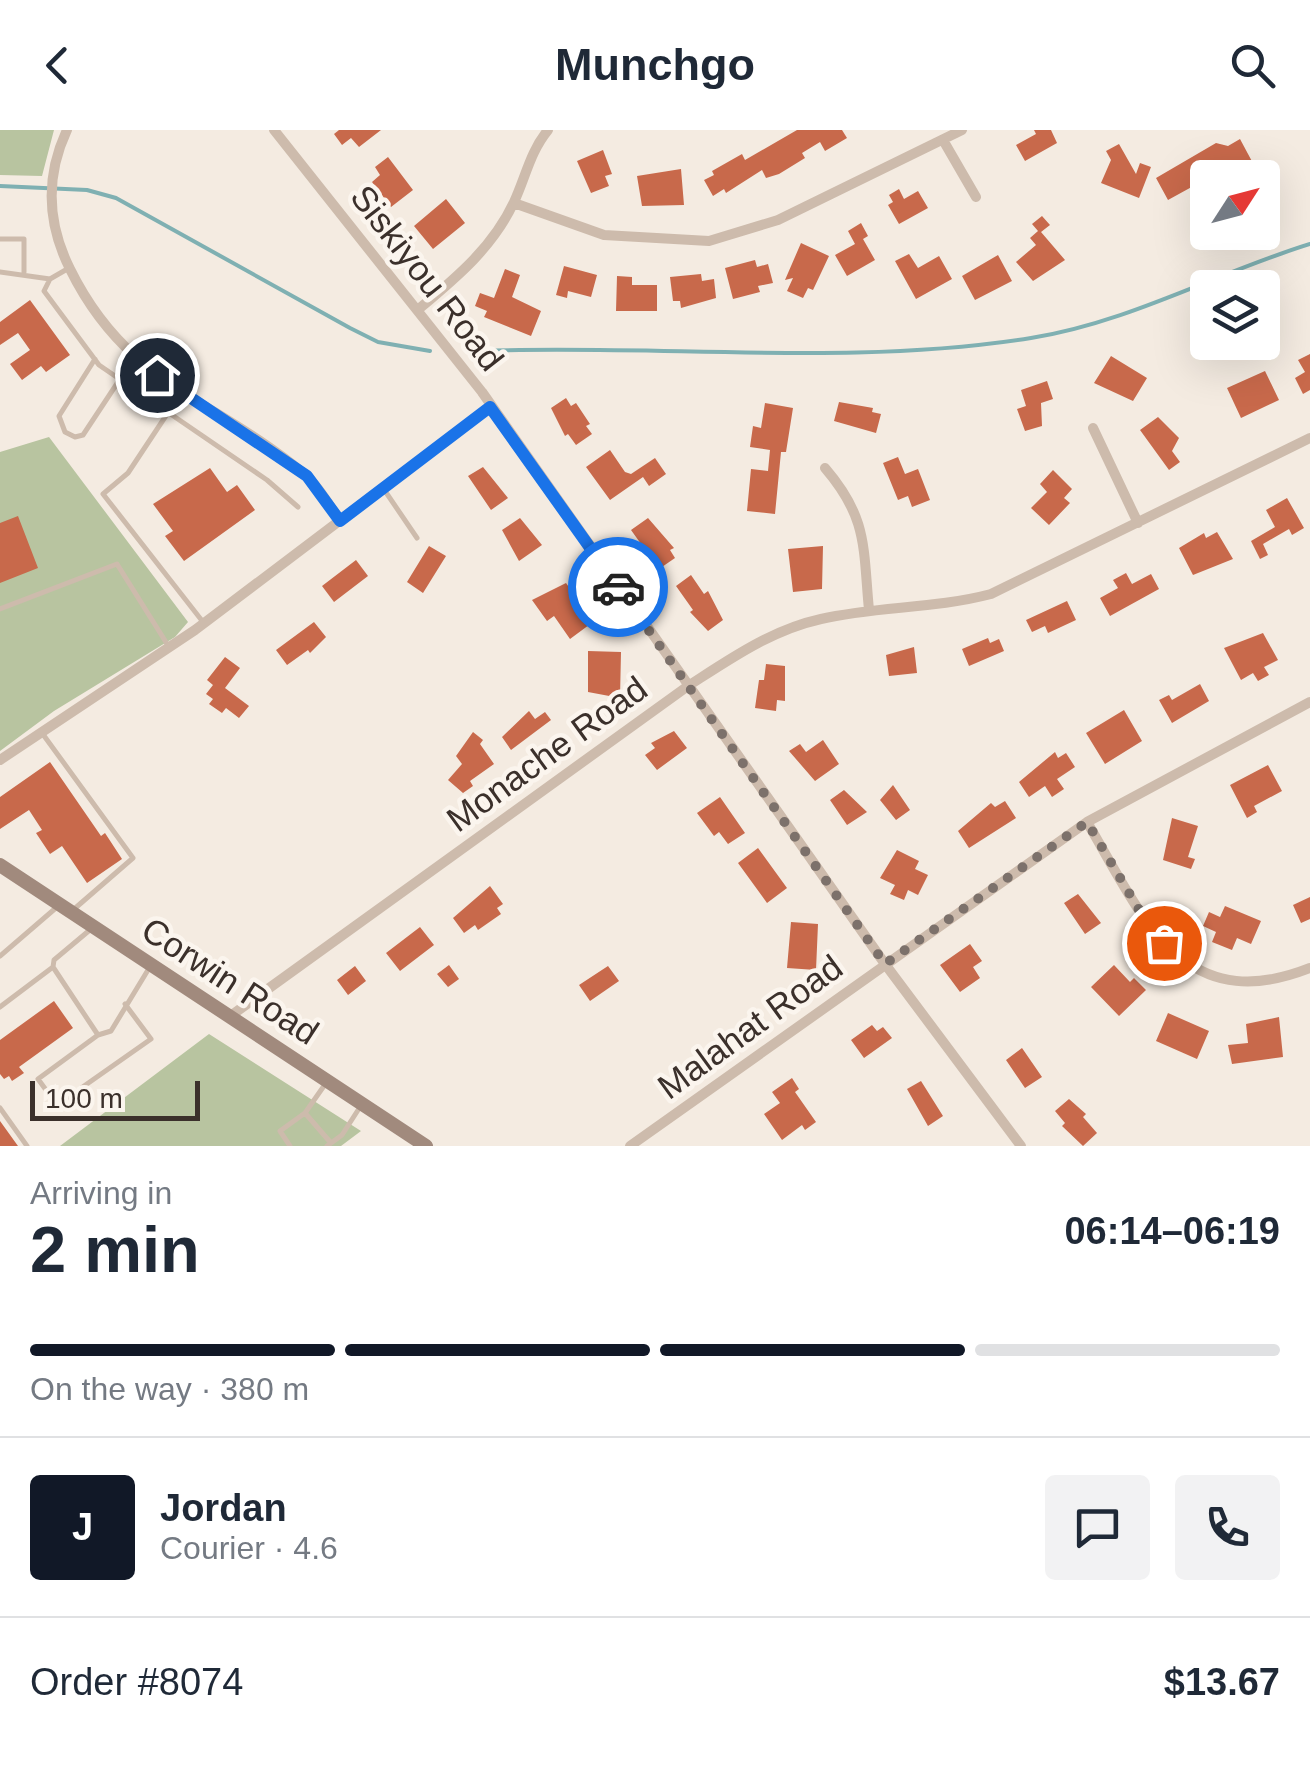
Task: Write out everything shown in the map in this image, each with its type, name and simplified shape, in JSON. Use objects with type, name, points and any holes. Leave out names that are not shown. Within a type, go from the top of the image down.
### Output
[{"type":"main road","name":"Corwin Road","points":[[0,866],[426,1146]]},
{"type":"street","points":[[67,130],[50,190],[54,228],[69,268],[105,329],[136,360],[307,476],[340,521]]},
{"type":"street","name":"Siskiyou Road","points":[[274,130],[420,308],[885,964],[1021,1146]]},
{"type":"street","points":[[420,308],[476,260],[514,203],[534,148],[548,130]]},
{"type":"street","points":[[514,203],[604,235],[709,241],[778,220],[962,130]]},
{"type":"street","points":[[942,140],[976,197]]},
{"type":"street","points":[[0,760],[204,624],[490,407]]},
{"type":"street","points":[[1093,428],[1138,523]]},
{"type":"street","name":"Monache Road","points":[[229,1017],[688,686],[755,643],[817,620],[869,610],[942,607],[991,594],[1310,438]]},
{"type":"street","points":[[825,468],[851,498],[862,536],[869,610]]},
{"type":"street","name":"Malahat Road","points":[[630,1146],[1087,822],[1310,702]]},
{"type":"street","points":[[1087,822],[1148,925],[1180,960],[1214,980],[1255,984],[1310,968]]},
{"type":"lane","points":[[0,239],[24,239],[24,272]]},
{"type":"lane","points":[[69,268],[50,279],[44,291],[95,358],[268,480],[298,508]]},
{"type":"lane","points":[[0,272],[24,272],[50,279]]},
{"type":"lane","points":[[95,358],[59,416],[65,432],[75,438],[83,434],[120,379]]},
{"type":"lane","points":[[181,392],[128,473],[103,494],[204,624]]},
{"type":"lane","points":[[383,488],[417,538]]},
{"type":"lane","points":[[0,609],[117,564],[169,647]]},
{"type":"lane","points":[[0,956],[134,858],[40,730]]},
{"type":"lane","points":[[94,927],[54,960],[53,966],[98,1035]]},
{"type":"lane","points":[[126,1004],[152,1039],[57,1105],[38,1079],[98,1035],[110,1031],[126,1004],[151,965]]},
{"type":"lane","points":[[0,1006],[53,966]]},
{"type":"lane","points":[[290,1146],[280,1131],[305,1113],[328,1081]]},
{"type":"lane","points":[[305,1113],[329,1144],[342,1136],[362,1104]]},
{"type":"lane","points":[[0,1108],[27,1146]]},
{"type":"green space","points":[[0,130],[54,130],[42,176],[0,175]]},
{"type":"green space","points":[[49,437],[188,622],[175,637],[54,711],[0,751],[0,452]]},
{"type":"green space","points":[[209,1034],[361,1131],[341,1146],[60,1146]]},
{"type":"building","points":[[339,130],[381,130],[359,147],[351,138],[342,145],[334,134]]},
{"type":"building","points":[[797,130],[842,130],[847,138],[825,151],[820,142],[802,153],[805,158],[779,174],[766,178],[762,170],[726,193],[724,189],[713,196],[704,180],[714,175],[712,171],[742,154],[745,160]]},
{"type":"building","points":[[1034,130],[1051,130],[1057,143],[1025,161],[1016,145],[1036,134]]},
{"type":"building","points":[[1240,139],[1251,160],[1190,160],[1190,188],[1168,200],[1156,178],[1216,143],[1228,146]]},
{"type":"building","points":[[1119,144],[1136,174],[1140,163],[1151,167],[1139,198],[1101,183],[1111,160],[1106,151]]},
{"type":"building","points":[[603,150],[612,174],[605,176],[609,186],[591,193],[577,161]]},
{"type":"building","points":[[388,157],[413,190],[391,207],[372,182],[380,175],[375,167]]},
{"type":"building","points":[[681,169],[684,205],[642,206],[637,176]]},
{"type":"building","points":[[899,189],[904,199],[918,191],[928,208],[899,224],[888,205],[893,202],[889,195]]},
{"type":"building","points":[[446,199],[465,223],[433,249],[414,226]]},
{"type":"building","points":[[1042,216],[1050,225],[1041,232],[1065,260],[1033,281],[1016,262],[1036,245],[1030,238],[1038,231],[1032,224]]},
{"type":"building","points":[[861,223],[868,236],[863,239],[875,260],[847,276],[835,255],[855,244],[848,231]]},
{"type":"building","points":[[801,243],[829,256],[813,290],[808,288],[803,298],[787,291],[793,278],[785,280]]},
{"type":"building","points":[[909,254],[918,268],[939,256],[952,279],[916,299],[895,261]]},
{"type":"building","points":[[998,255],[1012,281],[975,300],[962,276]]},
{"type":"building","points":[[755,260],[757,267],[768,264],[773,283],[758,286],[760,292],[733,299],[725,268]]},
{"type":"building","points":[[564,266],[597,275],[591,297],[568,291],[567,298],[556,295]]},
{"type":"building","points":[[505,269],[520,275],[512,297],[541,311],[531,336],[484,317],[487,311],[475,306],[480,293],[494,298]]},
{"type":"building","points":[[701,274],[702,281],[714,279],[716,298],[681,308],[680,301],[673,301],[670,277]]},
{"type":"building","points":[[617,276],[632,277],[632,285],[657,285],[657,311],[616,311]]},
{"type":"building","points":[[30,300],[70,355],[46,372],[41,366],[22,380],[10,364],[30,350],[18,333],[0,345],[0,322]]},
{"type":"building","points":[[1310,354],[1310,390],[1303,394],[1295,378],[1305,372],[1298,360]]},
{"type":"building","points":[[1111,356],[1147,378],[1133,401],[1094,383]]},
{"type":"building","points":[[1265,371],[1279,400],[1241,418],[1227,388]]},
{"type":"building","points":[[1047,381],[1053,399],[1041,403],[1042,426],[1025,431],[1017,409],[1026,406],[1021,390]]},
{"type":"building","points":[[566,398],[571,406],[576,403],[590,424],[586,426],[592,434],[576,445],[568,434],[565,436],[551,408]]},
{"type":"building","points":[[839,402],[873,408],[872,412],[881,414],[876,433],[834,421]]},
{"type":"building","points":[[765,403],[793,408],[786,452],[781,452],[775,514],[747,511],[751,469],[768,471],[770,450],[750,447],[753,426],[761,428]]},
{"type":"building","points":[[1158,417],[1179,438],[1172,451],[1180,462],[1169,470],[1140,430]]},
{"type":"building","points":[[610,450],[625,472],[631,474],[655,458],[666,474],[649,486],[643,477],[610,500],[586,467]]},
{"type":"building","points":[[898,457],[905,474],[918,469],[930,500],[912,507],[908,496],[898,500],[883,463]]},
{"type":"building","points":[[483,467],[508,498],[491,510],[468,476]]},
{"type":"building","points":[[210,468],[227,492],[237,485],[255,510],[184,561],[165,536],[173,531],[153,504]]},
{"type":"building","points":[[1053,470],[1072,489],[1064,498],[1070,503],[1049,525],[1031,508],[1047,492],[1040,484]]},
{"type":"building","points":[[1287,498],[1304,528],[1292,535],[1289,529],[1263,544],[1268,555],[1260,559],[1251,541],[1275,527],[1266,510]]},
{"type":"building","points":[[18,516],[38,568],[0,583],[0,523]]},
{"type":"building","points":[[520,518],[542,545],[519,561],[502,530]]},
{"type":"building","points":[[648,518],[674,548],[670,550],[675,558],[659,569],[631,530]]},
{"type":"building","points":[[1217,532],[1233,559],[1193,575],[1179,548],[1204,533],[1206,538]]},
{"type":"building","points":[[429,546],[446,556],[423,593],[407,582]]},
{"type":"building","points":[[823,546],[822,589],[793,592],[788,549]]},
{"type":"building","points":[[356,560],[368,576],[334,602],[322,586]]},
{"type":"building","points":[[1126,573],[1132,584],[1151,574],[1159,589],[1110,616],[1100,598],[1118,588],[1113,580]]},
{"type":"building","points":[[691,575],[704,594],[708,591],[723,620],[708,631],[690,612],[693,610],[676,586]]},
{"type":"building","points":[[566,583],[593,622],[570,639],[554,616],[547,621],[532,600]]},
{"type":"building","points":[[1067,601],[1076,620],[1048,633],[1045,626],[1032,632],[1026,620]]},
{"type":"building","points":[[314,622],[326,637],[310,653],[308,650],[287,665],[276,650]]},
{"type":"building","points":[[1263,633],[1278,660],[1264,667],[1269,675],[1258,681],[1253,673],[1241,680],[1224,648]]},
{"type":"building","points":[[988,638],[990,643],[999,639],[1004,651],[969,666],[962,649]]},
{"type":"building","points":[[914,647],[917,673],[889,676],[886,655]]},
{"type":"building","points":[[588,651],[621,652],[620,698],[588,692]]},
{"type":"building","points":[[225,657],[240,668],[225,688],[249,706],[239,718],[226,708],[222,713],[209,704],[213,699],[206,694],[213,685],[207,680]]},
{"type":"building","points":[[766,664],[785,666],[785,701],[777,700],[776,711],[755,708]]},
{"type":"building","points":[[1200,684],[1209,701],[1172,723],[1159,700],[1169,695],[1172,700]]},
{"type":"building","points":[[1124,710],[1142,741],[1105,764],[1086,733]]},
{"type":"building","points":[[529,711],[535,719],[545,712],[551,720],[511,750],[502,737]]},
{"type":"building","points":[[674,731],[687,748],[657,770],[645,755],[655,748],[651,743]]},
{"type":"building","points":[[473,732],[483,740],[480,744],[494,764],[470,781],[473,786],[463,793],[448,780],[462,764],[456,756]]},
{"type":"building","points":[[823,740],[839,764],[815,781],[789,751],[800,744],[806,752]]},
{"type":"building","points":[[1055,752],[1058,758],[1066,753],[1075,767],[1057,779],[1064,789],[1052,797],[1045,786],[1029,797],[1019,782]]},
{"type":"building","points":[[50,762],[101,836],[105,833],[122,859],[87,883],[62,846],[50,854],[36,833],[42,830],[29,810],[0,829],[0,797]]},
{"type":"building","points":[[1268,765],[1282,791],[1254,806],[1257,812],[1247,818],[1230,785]]},
{"type":"building","points":[[893,785],[910,810],[896,820],[880,800]]},
{"type":"building","points":[[844,790],[867,812],[847,825],[830,800]]},
{"type":"building","points":[[720,797],[745,833],[728,844],[719,832],[714,836],[697,813]]},
{"type":"building","points":[[1005,801],[1016,818],[969,848],[958,831],[991,803],[995,807]]},
{"type":"building","points":[[1172,818],[1198,826],[1188,857],[1195,859],[1191,869],[1163,860]]},
{"type":"building","points":[[758,848],[787,888],[767,903],[738,863]]},
{"type":"building","points":[[897,850],[919,861],[915,869],[928,875],[918,895],[908,890],[904,900],[890,894],[895,885],[880,878]]},
{"type":"building","points":[[490,886],[503,904],[497,908],[501,914],[478,930],[475,925],[464,933],[453,918]]},
{"type":"building","points":[[1078,894],[1101,923],[1085,934],[1064,903]]},
{"type":"building","points":[[1310,897],[1310,919],[1301,923],[1293,905]]},
{"type":"building","points":[[1225,906],[1261,921],[1251,944],[1237,938],[1232,950],[1212,942],[1216,932],[1203,926],[1209,912],[1220,917]]},
{"type":"building","points":[[791,922],[818,924],[816,970],[787,968]]},
{"type":"building","points":[[420,927],[434,945],[400,971],[386,953]]},
{"type":"building","points":[[970,944],[982,961],[973,967],[980,978],[960,992],[940,965]]},
{"type":"building","points":[[449,965],[459,979],[448,987],[437,974]]},
{"type":"building","points":[[1114,965],[1130,982],[1134,978],[1146,990],[1119,1016],[1091,987]]},
{"type":"building","points":[[355,966],[366,981],[348,995],[337,980]]},
{"type":"building","points":[[608,966],[619,981],[590,1001],[579,985]]},
{"type":"building","points":[[54,1001],[73,1028],[19,1067],[24,1073],[12,1081],[9,1076],[4,1079],[0,1074],[0,1040]]},
{"type":"building","points":[[1168,1013],[1209,1031],[1197,1059],[1156,1041]]},
{"type":"building","points":[[1279,1017],[1283,1057],[1232,1064],[1228,1045],[1248,1043],[1246,1024]]},
{"type":"building","points":[[872,1025],[877,1031],[883,1027],[892,1038],[864,1058],[851,1040]]},
{"type":"building","points":[[1022,1048],[1042,1077],[1025,1088],[1006,1060]]},
{"type":"building","points":[[792,1078],[799,1089],[795,1092],[816,1122],[805,1130],[802,1125],[782,1140],[764,1114],[780,1103],[772,1092]]},
{"type":"building","points":[[921,1081],[943,1116],[928,1126],[907,1089]]},
{"type":"building","points":[[1069,1099],[1086,1114],[1083,1117],[1097,1133],[1083,1146],[1062,1126],[1065,1123],[1055,1111]]},
{"type":"building","points":[[0,1121],[18,1146],[0,1146]]},
{"type":"waterway","points":[[0,186],[87,190],[116,198],[378,342],[430,351]]},
{"type":"waterway","points":[[479,351],[825,353],[963,347],[1031,338],[1103,321],[1310,244]]},
{"type":"way so far","points":[[618,587],[885,964],[1087,822],[1148,925],[1164,943]]},
{"type":"route","points":[[157,375],[274,450],[307,476],[340,521],[490,407],[618,587]]}]
